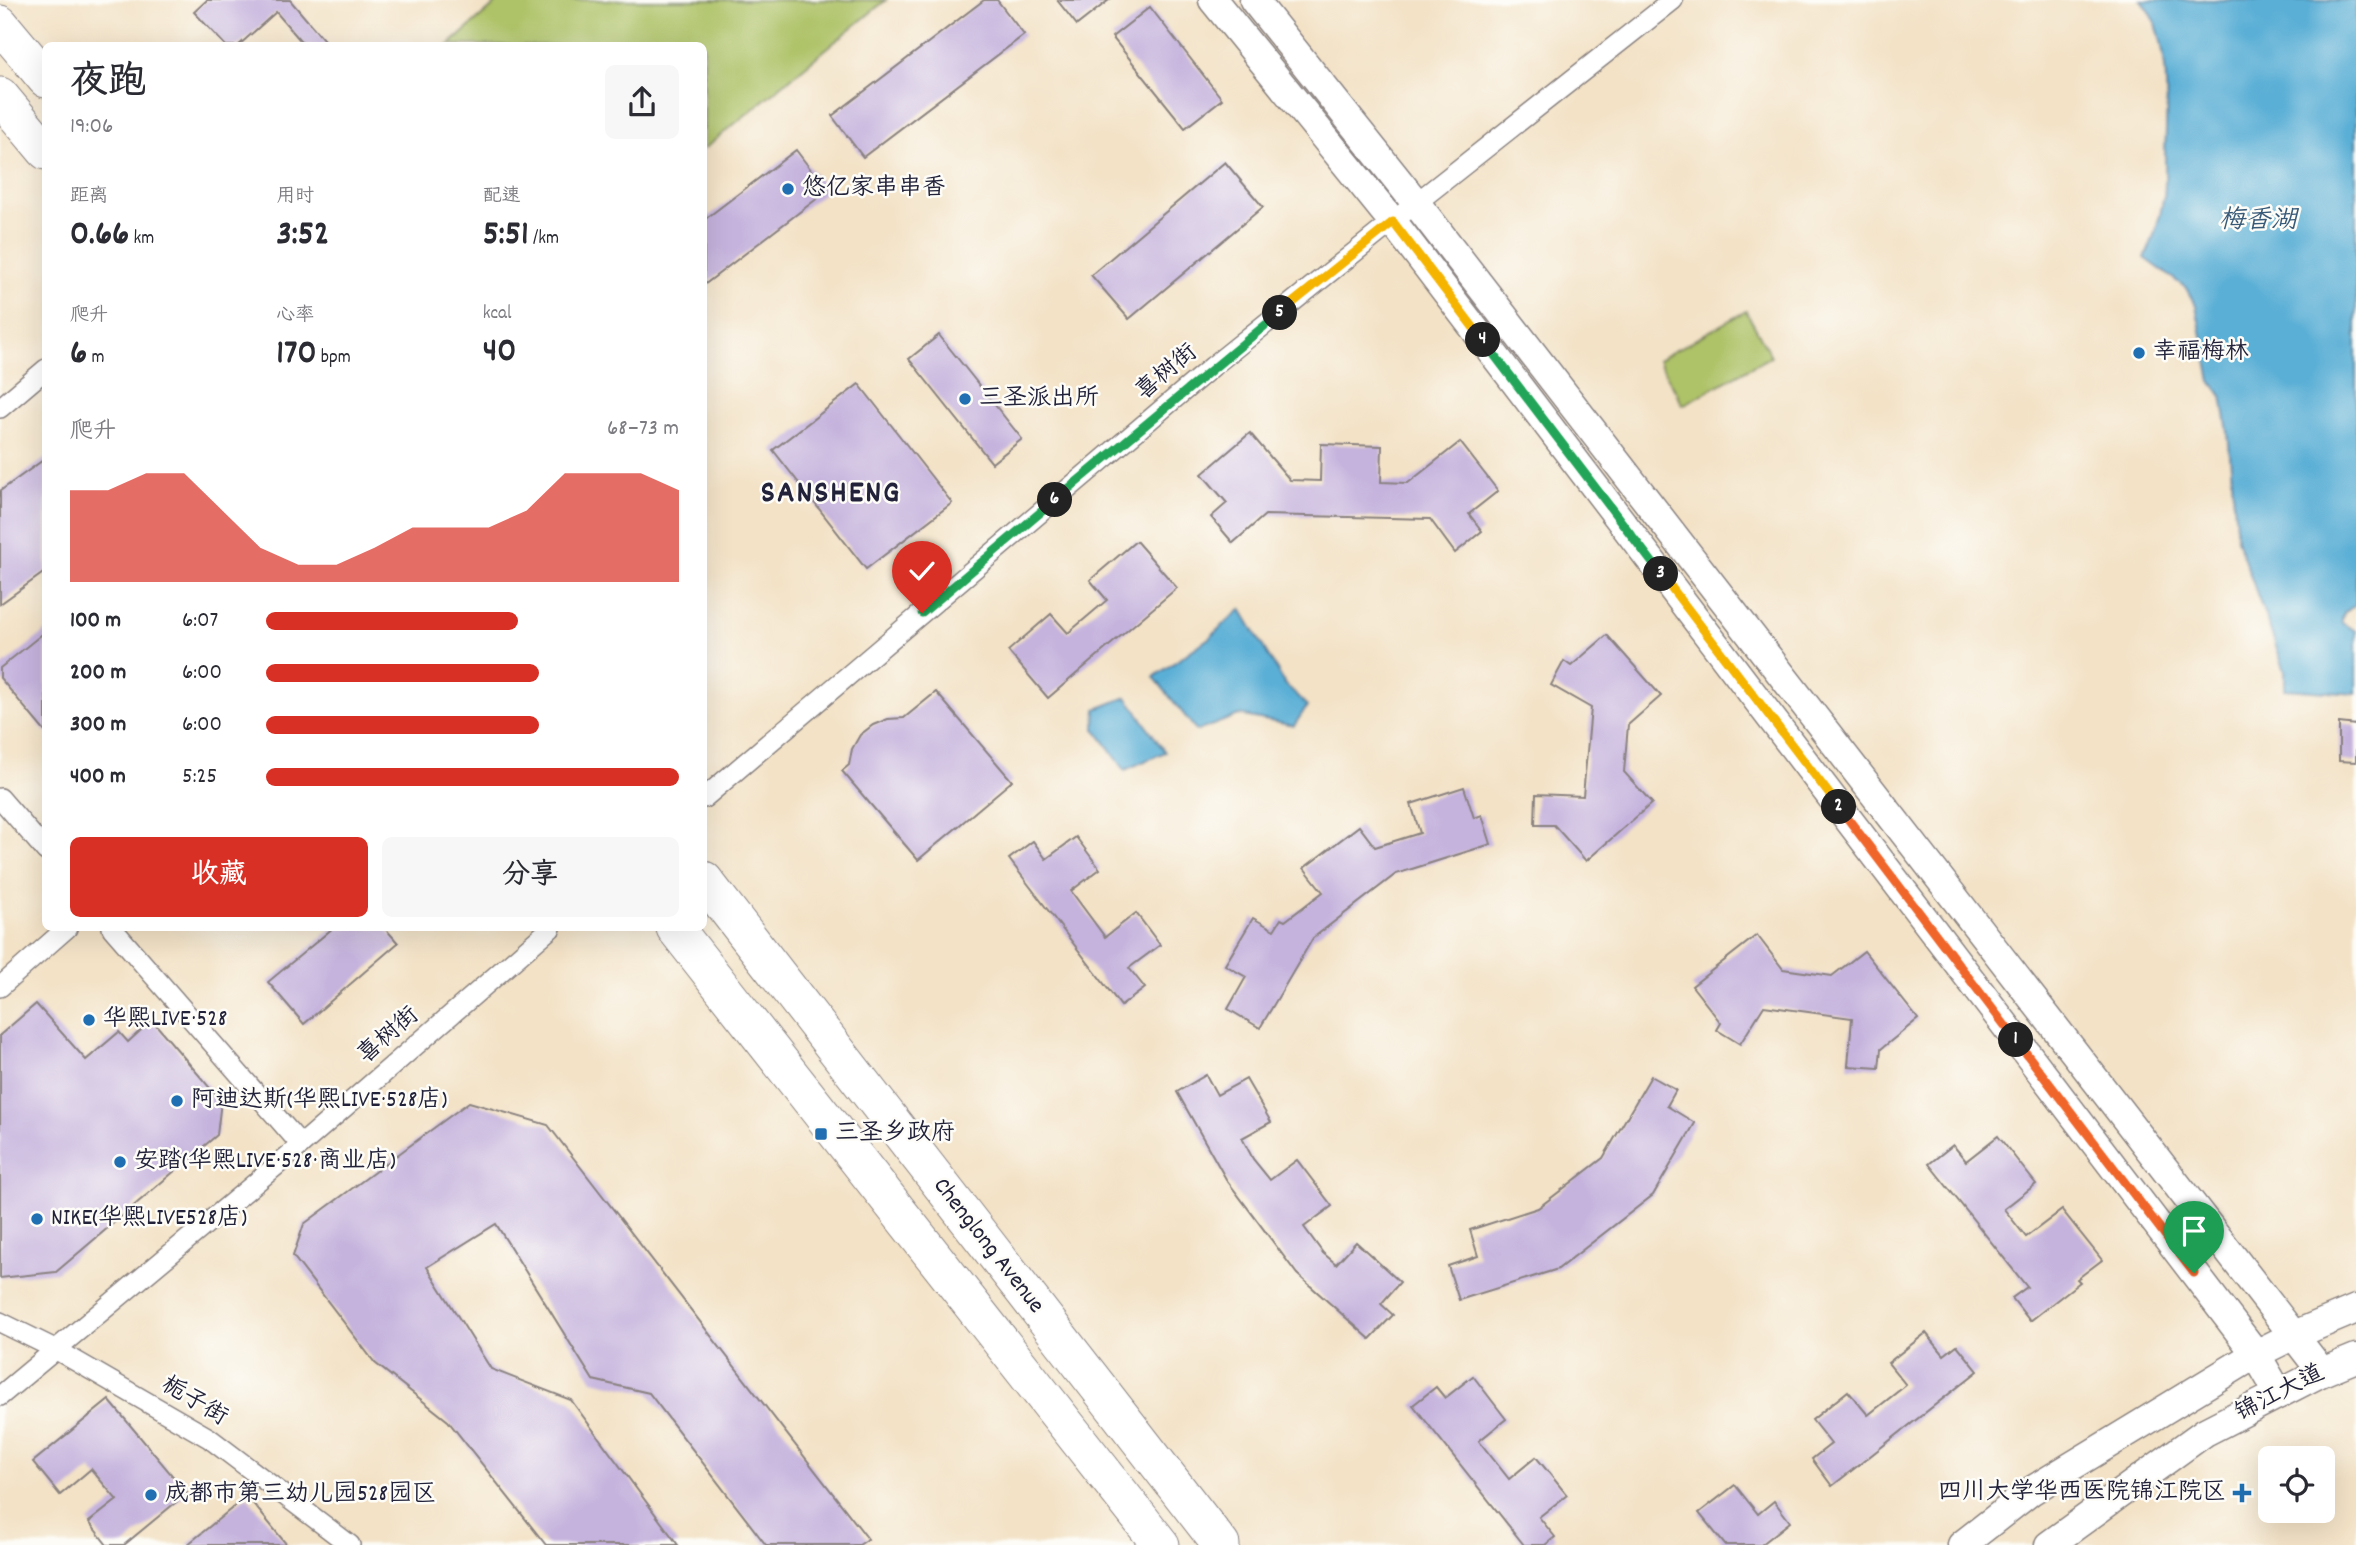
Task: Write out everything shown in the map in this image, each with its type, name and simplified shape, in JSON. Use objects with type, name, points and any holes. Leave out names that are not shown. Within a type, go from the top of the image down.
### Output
[{"type":"highway","points":[[0,24],[42,74]]},
{"type":"highway","points":[[0,96],[42,146]]},
{"type":"highway","name":"Chenglong Avenue","points":[[707,884],[1221,1545]]},
{"type":"highway","name":"Chenglong Avenue","points":[[677,931],[1161,1545]]},
{"type":"street","points":[[1213,0],[1393,222],[2256,1354],[2279,1394]]},
{"type":"street","points":[[1254,0],[1416,203],[2322,1372]]},
{"type":"street","name":"喜树街","points":[[707,795],[1213,366],[1674,0]]},
{"type":"street","points":[[0,408],[42,372]]},
{"type":"street","points":[[0,798],[42,845]]},
{"type":"street","points":[[0,986],[64,931]]},
{"type":"street","points":[[115,931],[301,1145]]},
{"type":"street","name":"喜树街","points":[[0,1396],[301,1145],[548,931]]},
{"type":"street","name":"锦江大道","points":[[1962,1545],[2031,1491],[2256,1354],[2356,1309]]},
{"type":"street","name":"栀子街","points":[[0,1322],[55,1349],[209,1437],[350,1545]]},
{"type":"street","name":"锦江大道","points":[[2049,1545],[2205,1432],[2356,1357]]},
{"type":"green space","points":[[500,0],[886,0],[707,147],[707,42],[452,42]]},
{"type":"green space","points":[[1746,311],[1771,356],[1683,405],[1658,360]]},
{"type":"water","name":"梅香湖","points":[[2141,0],[2356,0],[2356,605],[2345,612],[2342,623],[2356,631],[2356,694],[2285,689],[2285,671],[2237,539],[2228,432],[2222,396],[2211,381],[2196,306],[2186,288],[2145,258],[2164,196],[2166,94],[2163,50],[2158,31],[2151,13]]},
{"type":"water","points":[[1241,609],[1285,684],[1307,706],[1294,726],[1239,715],[1197,731],[1154,677],[1209,638]]},
{"type":"water","points":[[1127,697],[1165,752],[1125,770],[1095,729],[1096,709]]},
{"type":"building","points":[[207,0],[290,0],[326,42],[302,42],[276,12],[242,42],[222,42],[194,12]]},
{"type":"building","points":[[984,0],[997,0],[1024,35],[863,157],[832,116]]},
{"type":"building","points":[[1057,0],[1109,0],[1077,25]]},
{"type":"building","points":[[1150,7],[1222,99],[1185,128],[1112,37]]},
{"type":"building","points":[[796,150],[827,191],[707,283],[707,218]]},
{"type":"building","points":[[1225,162],[1263,207],[1129,319],[1091,275]]},
{"type":"building","name":"三圣派出所","points":[[939,335],[1022,439],[992,463],[909,359]]},
{"type":"building","points":[[859,384],[952,503],[866,569],[773,450]]},
{"type":"building","points":[[1250,433],[1290,480],[1320,481],[1321,444],[1382,446],[1381,482],[1408,483],[1460,442],[1498,491],[1469,514],[1482,531],[1455,553],[1430,519],[1265,515],[1233,543],[1211,517],[1227,503],[1202,474]]},
{"type":"building","points":[[42,461],[42,574],[0,604],[0,491]]},
{"type":"building","points":[[1136,541],[1177,588],[1048,698],[1008,651],[1051,614],[1068,633],[1107,600],[1090,580]]},
{"type":"building","points":[[42,634],[42,728],[0,678],[0,668]]},
{"type":"building","points":[[1607,635],[1661,696],[1628,725],[1624,772],[1652,803],[1586,861],[1554,825],[1535,825],[1536,794],[1583,796],[1591,708],[1551,685],[1564,661],[1571,666]]},
{"type":"building","points":[[936,692],[1012,781],[918,860],[842,771],[849,765],[852,749],[860,735],[873,725],[888,719],[904,718]]},
{"type":"building","points":[[2339,723],[2356,725],[2356,762],[2339,761]]},
{"type":"building","points":[[1464,787],[1474,818],[1482,815],[1491,844],[1396,874],[1313,938],[1260,1028],[1228,1009],[1246,977],[1225,965],[1253,918],[1274,930],[1281,919],[1285,921],[1323,892],[1304,868],[1359,826],[1375,847],[1420,833],[1411,804]]},
{"type":"building","points":[[1076,837],[1100,869],[1071,891],[1105,937],[1136,913],[1160,945],[1129,968],[1145,988],[1121,1006],[1009,859],[1033,841],[1046,859]]},
{"type":"building","points":[[329,931],[388,931],[398,943],[304,1024],[268,982]]},
{"type":"building","points":[[1757,935],[1783,969],[1832,976],[1864,951],[1918,1019],[1881,1049],[1879,1068],[1848,1066],[1852,1018],[1764,1006],[1740,1044],[1717,1030],[1721,1023],[1692,986]]},
{"type":"building","points":[[36,1004],[86,1060],[119,1032],[128,1042],[152,1020],[221,1101],[217,1135],[56,1272],[0,1278],[0,1035]]},
{"type":"building","points":[[1206,1075],[1217,1095],[1246,1079],[1271,1122],[1242,1138],[1253,1159],[1270,1180],[1297,1160],[1332,1206],[1304,1227],[1323,1253],[1336,1264],[1356,1242],[1400,1282],[1381,1304],[1393,1315],[1370,1339],[1297,1274],[1226,1179],[1177,1092]]},
{"type":"building","points":[[1651,1076],[1676,1090],[1667,1106],[1695,1123],[1653,1195],[1558,1269],[1459,1300],[1448,1266],[1478,1256],[1470,1230],[1538,1208],[1603,1158]]},
{"type":"building","points":[[469,1102],[548,1125],[868,1539],[859,1545],[766,1545],[649,1393],[593,1380],[496,1224],[427,1267],[491,1369],[571,1400],[678,1545],[546,1545],[448,1421],[375,1363],[293,1256],[304,1224]]},
{"type":"building","points":[[1998,1136],[2036,1184],[2004,1209],[2026,1237],[2062,1210],[2102,1260],[2077,1279],[2080,1282],[2030,1321],[2012,1298],[2027,1287],[1929,1164],[1953,1145],[1966,1161]]},
{"type":"building","points":[[1926,1333],[1944,1355],[1957,1345],[1978,1371],[1832,1486],[1812,1459],[1831,1444],[1812,1420],[1848,1391],[1868,1415],[1906,1385],[1888,1363]]},
{"type":"building","points":[[1473,1376],[1506,1419],[1479,1441],[1509,1479],[1536,1457],[1567,1495],[1539,1517],[1555,1537],[1545,1545],[1524,1545],[1413,1405],[1436,1387],[1445,1398]]},
{"type":"building","points":[[109,1400],[187,1493],[124,1545],[107,1545],[89,1522],[117,1500],[91,1469],[60,1495],[33,1462]]},
{"type":"building","points":[[1735,1485],[1758,1514],[1774,1501],[1790,1522],[1761,1545],[1725,1545],[1699,1513]]},
{"type":"building","points":[[247,1496],[287,1545],[187,1545]]},
{"type":"place","name":"悠亿家串串香","points":[[788,189]]},
{"type":"place","name":"幸福梅林","points":[[2139,353]]},
{"type":"place","name":"三圣派出所","points":[[965,399]]},
{"type":"place","name":"华熙LIVE·528","points":[[89,1020]]},
{"type":"place","name":"阿迪达斯(华熙LIVE·528店)","points":[[177,1101]]},
{"type":"place","name":"三圣乡政府","points":[[821,1134]]},
{"type":"place","name":"安踏(华熙LIVE·528·商业店)","points":[[120,1162]]},
{"type":"place","name":"NIKE(华熙LIVE528店)","points":[[37,1219]]},
{"type":"place","name":"四川大学华西医院锦江院区","points":[[2242,1493]]},
{"type":"place","name":"成都市第三幼儿园528园区","points":[[151,1495]]},
{"type":"district","name":"SANSHENG","points":[[831,495]]},
{"type":"route","points":[[922,613],[1213,366],[1393,222],[2194,1273]]}]
